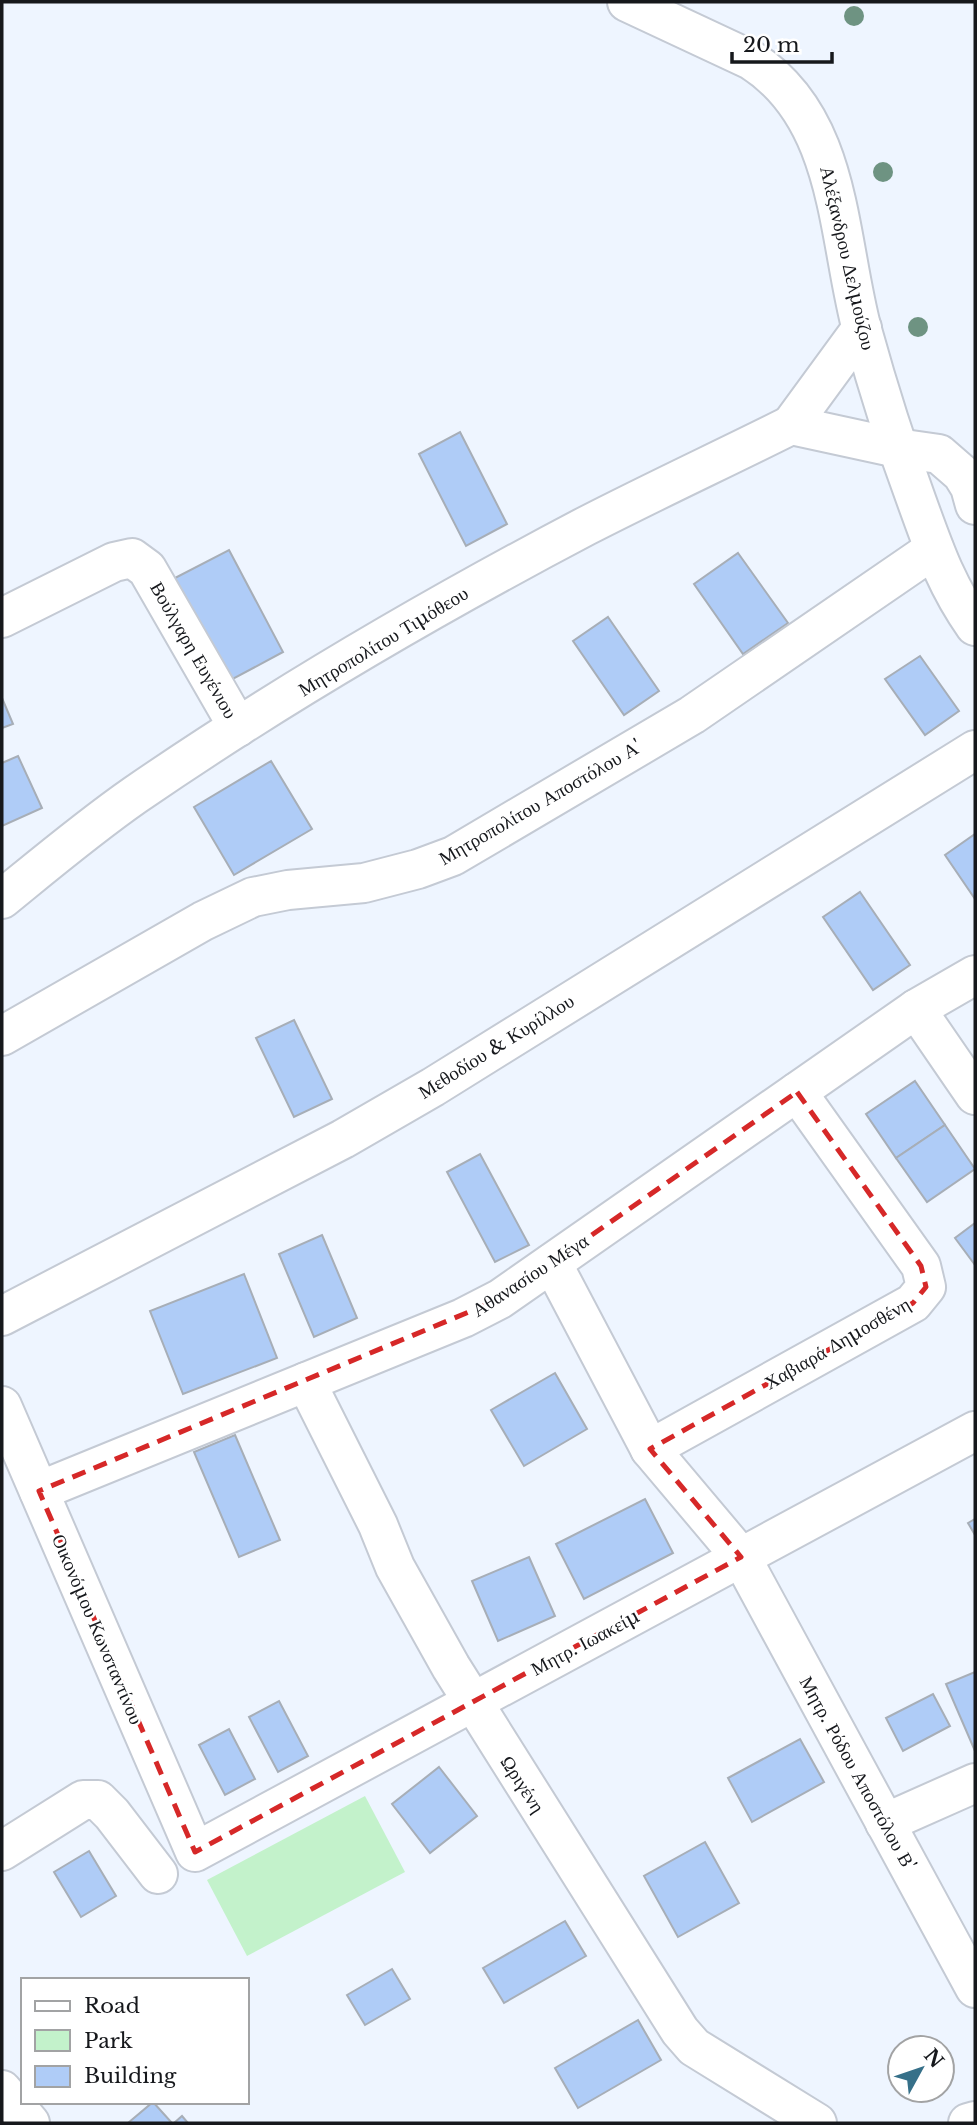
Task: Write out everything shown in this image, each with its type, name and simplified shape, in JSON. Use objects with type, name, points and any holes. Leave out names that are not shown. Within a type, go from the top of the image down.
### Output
[{"type":"street","name":"Αλέξανδρου Δελμούζου","points":[[627,2],[764,68],[790,93],[812,126],[827,162],[862,328],[897,448],[955,598],[975,626]]},
{"type":"street","points":[[862,328],[791,425],[944,457],[962,474],[970,487],[975,505]]},
{"type":"street","name":"Μητροπολίτου Τιμόθεου","points":[[2,900],[125,803],[238,727],[424,614],[588,526],[791,425]]},
{"type":"street","name":"Μητροπολίτου Αποστόλου Α'","points":[[2,1036],[203,921],[253,897],[281,891],[364,883],[418,869],[453,856],[692,715],[934,549]]},
{"type":"street","name":"Βούλγαρη Ευγένιου","points":[[2,618],[114,562],[132,558],[148,569],[238,727]]},
{"type":"street","name":"Μεθοδίου & Κυρίλλου","points":[[2,1316],[354,1133],[433,1087],[975,750]]},
{"type":"street","name":"Αθανασίου Μέγα","points":[[39,1491],[463,1318],[500,1299],[916,1009],[975,975]]},
{"type":"street","points":[[916,1009],[975,1095]]},
{"type":"street","name":"Χαβιαρά Δημοσθένη","points":[[650,1449],[913,1303],[926,1287],[921,1266],[797,1092]]},
{"type":"street","name":"Μητρ. Ρόδου Αποστόλου Β'","points":[[552,1263],[650,1449],[741,1557],[975,1988]]},
{"type":"street","name":"Ωριγένη","points":[[306,1382],[378,1525],[395,1567],[472,1703],[680,2031],[694,2048],[817,2123]]},
{"type":"street","name":"Οικονόμου Κωνσταντίνου","points":[[2,1406],[195,1852]]},
{"type":"street","name":"Μητρ. Ιωακείμ","points":[[195,1852],[975,1431]]},
{"type":"street","points":[[886,1823],[975,1783]]},
{"type":"street","points":[[2,1851],[83,1800],[98,1800],[158,1874]]},
{"type":"street","points":[[2,2090],[30,2123]]},
{"type":"street","points":[[968,2123],[975,2121]]},
{"type":"highlighted area","points":[[797,1092],[921,1266],[926,1287],[913,1303],[650,1449],[741,1557],[195,1852],[39,1491],[500,1299]]},
{"type":"green space","points":[[365,1796],[405,1872],[247,1956],[207,1880]]},
{"type":"building","points":[[460,432],[507,524],[466,546],[419,454]]},
{"type":"building","points":[[229,550],[283,652],[229,681],[175,578]]},
{"type":"building","points":[[738,553],[788,623],[743,654],[694,584]]},
{"type":"building","points":[[608,617],[659,691],[624,715],[573,641]]},
{"type":"building","points":[[920,656],[959,711],[925,735],[885,679]]},
{"type":"building","points":[[2,698],[13,724],[2,728]]},
{"type":"building","points":[[18,756],[42,808],[2,826],[2,763]]},
{"type":"building","points":[[271,761],[312,829],[234,875],[194,807]]},
{"type":"building","points":[[975,834],[975,899],[945,855]]},
{"type":"building","points":[[860,892],[910,965],[873,990],[823,917]]},
{"type":"building","points":[[294,1020],[332,1099],[294,1117],[256,1038]]},
{"type":"building","points":[[915,1081],[945,1125],[896,1158],[866,1114]]},
{"type":"building","points":[[945,1125],[975,1169],[927,1202],[896,1158]]},
{"type":"building","points":[[480,1154],[529,1245],[495,1262],[447,1172]]},
{"type":"building","points":[[975,1223],[975,1265],[955,1238]]},
{"type":"building","points":[[322,1235],[357,1318],[314,1337],[279,1254]]},
{"type":"building","points":[[244,1274],[277,1358],[183,1394],[150,1311]]},
{"type":"building","points":[[555,1373],[587,1429],[524,1466],[491,1410]]},
{"type":"building","points":[[235,1435],[280,1540],[239,1557],[194,1452]]},
{"type":"building","points":[[645,1499],[673,1553],[584,1599],[556,1544]]},
{"type":"building","points":[[975,1519],[975,1535],[968,1523]]},
{"type":"building","points":[[529,1557],[555,1616],[498,1641],[472,1581]]},
{"type":"building","points":[[975,1672],[975,1751],[946,1684]]},
{"type":"building","points":[[933,1694],[950,1726],[903,1751],[886,1718]]},
{"type":"building","points":[[279,1701],[308,1756],[278,1772],[249,1717]]},
{"type":"building","points":[[229,1729],[255,1779],[225,1795],[199,1745]]},
{"type":"building","points":[[800,1739],[824,1782],[752,1822],[728,1778]]},
{"type":"building","points":[[439,1767],[477,1816],[430,1853],[392,1804]]},
{"type":"building","points":[[705,1842],[739,1903],[678,1937],[644,1876]]},
{"type":"building","points":[[89,1851],[116,1896],[81,1917],[54,1872]]},
{"type":"building","points":[[565,1921],[586,1956],[504,2003],[483,1968]]},
{"type":"building","points":[[392,1969],[410,1999],[365,2025],[347,1995]]},
{"type":"building","points":[[638,2020],[661,2060],[578,2108],[555,2068]]},
{"type":"building","points":[[151,2104],[155,2104],[172,2123],[128,2123]]},
{"type":"building","points":[[182,2116],[188,2123],[174,2123]]}]
